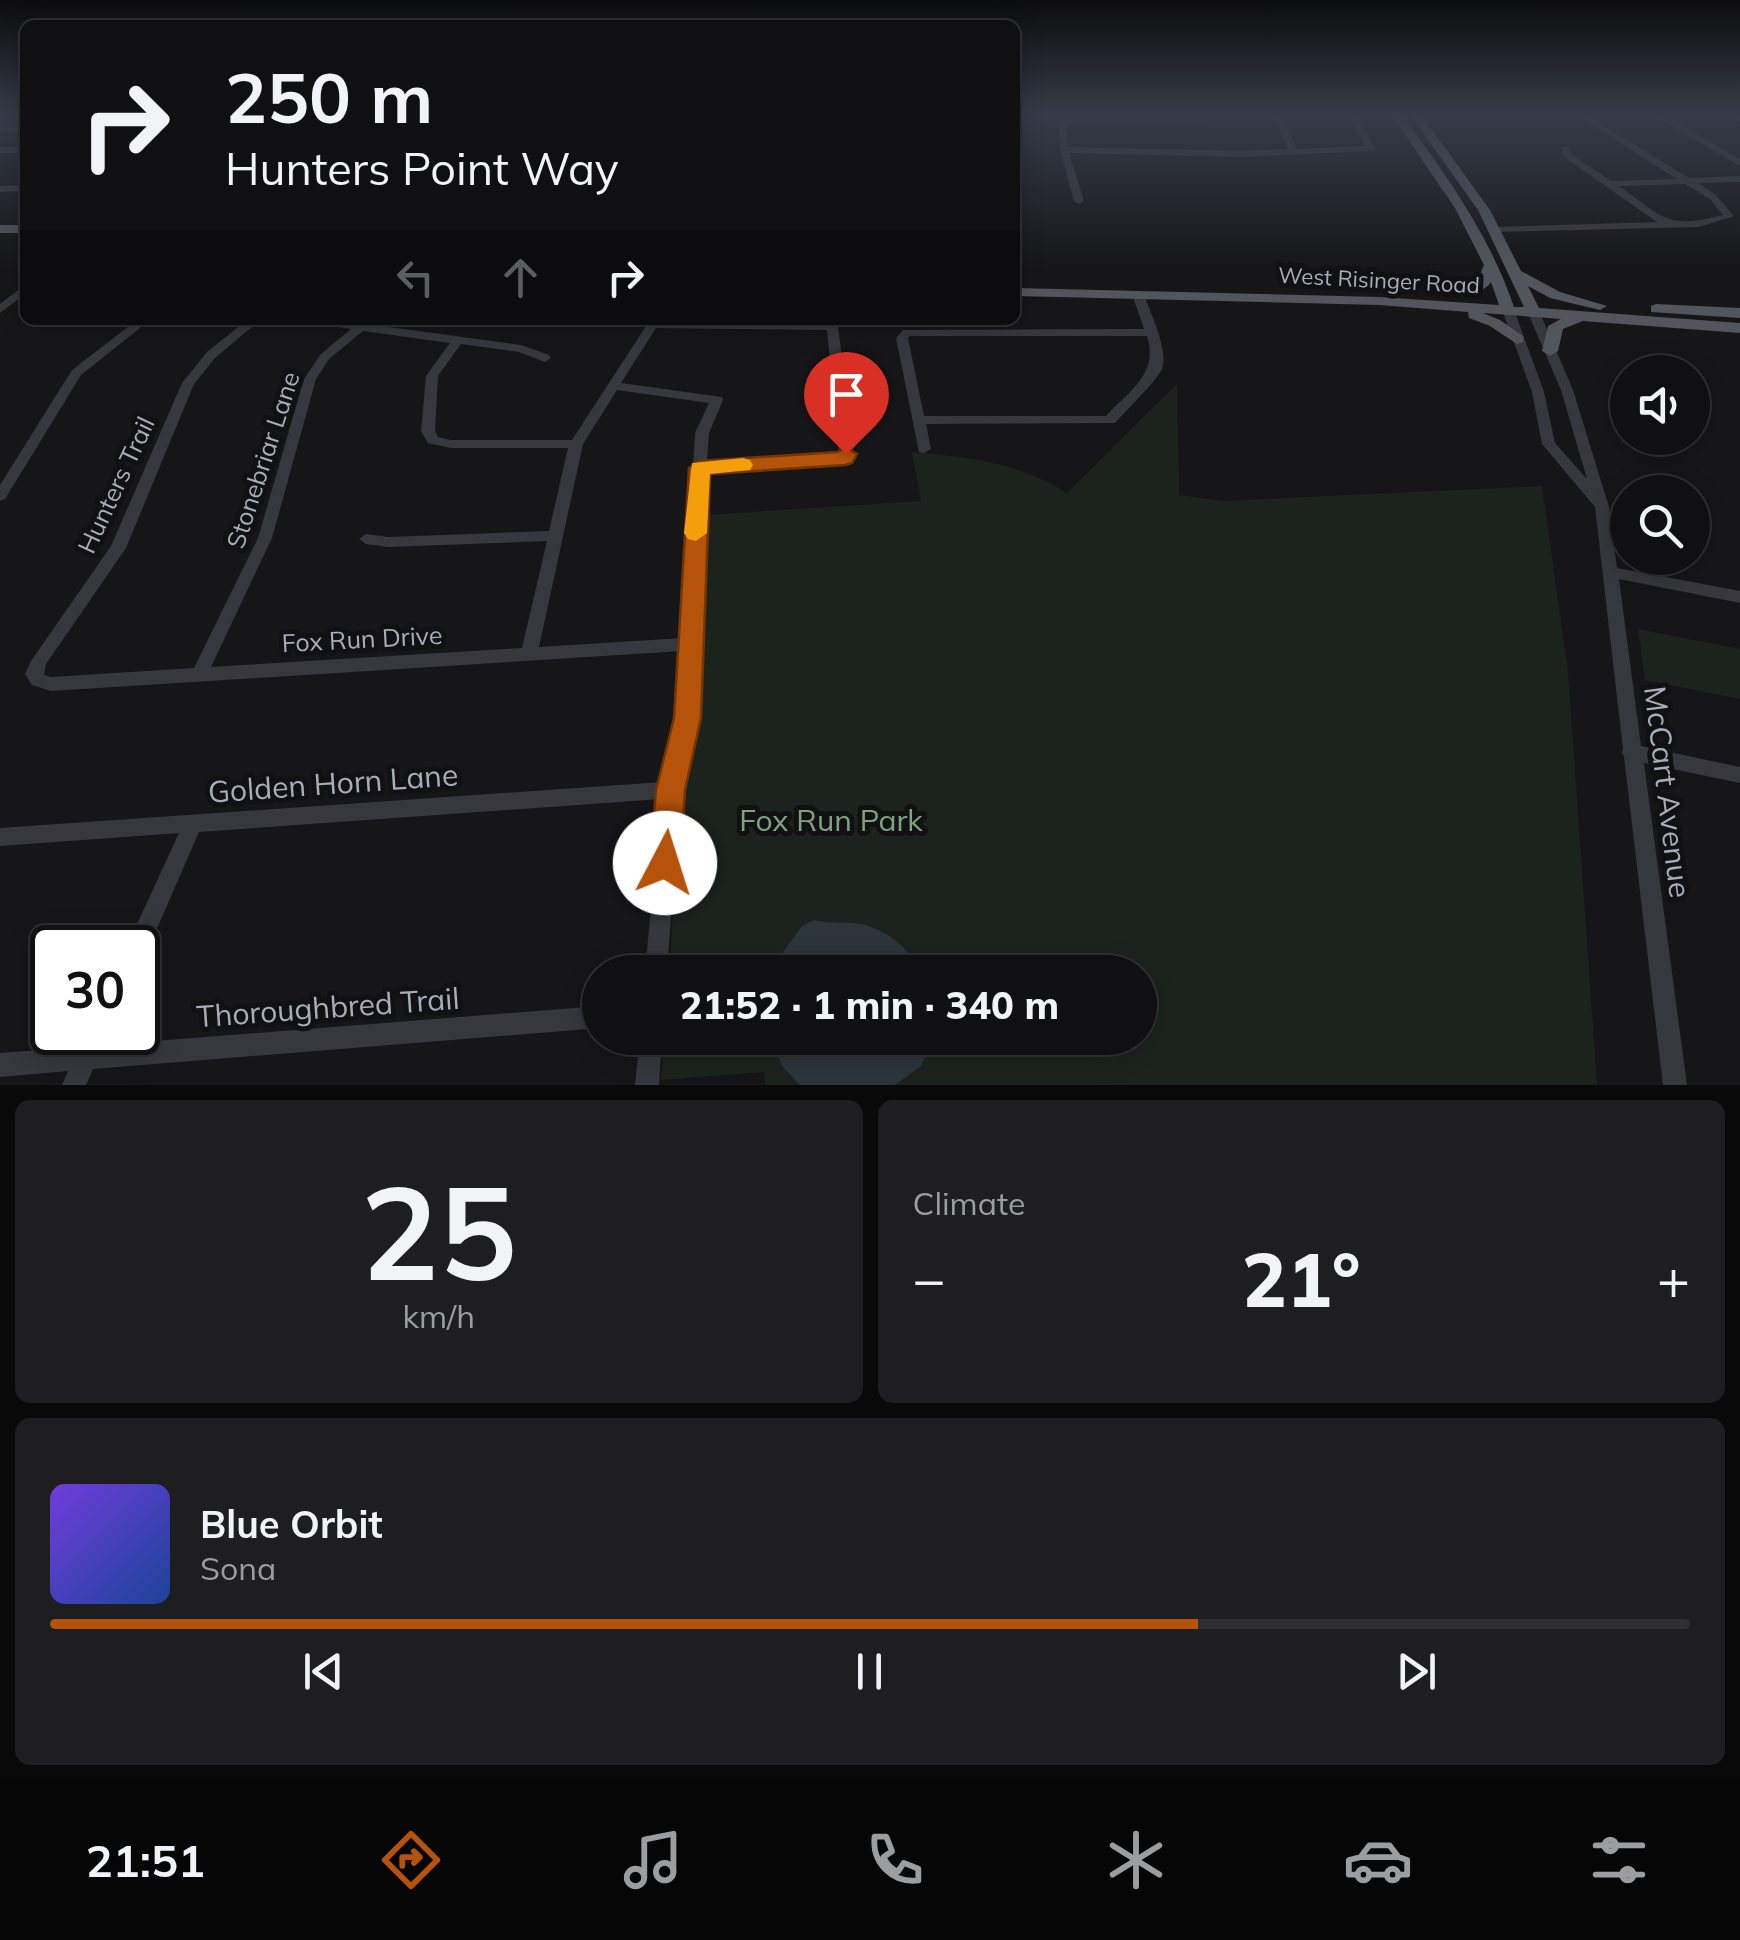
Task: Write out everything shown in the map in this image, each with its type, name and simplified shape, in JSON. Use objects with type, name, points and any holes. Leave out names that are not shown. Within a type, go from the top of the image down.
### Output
[{"type":"main road","points":[[1432,167],[1491,266],[1506,303]]},
{"type":"main road","name":"McCart Avenue","points":[[1454,167],[1495,230],[1531,306]]},
{"type":"main road","points":[[1459,293],[1483,284],[1491,266]]},
{"type":"main road","points":[[1517,273],[1595,312]]},
{"type":"main road","name":"West Risinger Road","points":[[1020,279],[1443,306],[1506,303]]},
{"type":"main road","name":"West Risinger Road","points":[[1020,292],[1136,288],[1459,293],[1506,303],[1740,328]]},
{"type":"main road","points":[[1443,306],[1491,321],[1517,338]]},
{"type":"main road","points":[[1550,351],[1556,326],[1595,312]]},
{"type":"main road","name":"West Risinger Road","points":[[1595,312],[1740,313]]},
{"type":"street","points":[[1069,167],[1079,200]]},
{"type":"street","points":[[1584,167],[1668,225]]},
{"type":"street","points":[[1495,230],[1668,225],[1734,217],[1713,198],[1664,167]]},
{"type":"street","points":[[1610,184],[1740,179]]},
{"type":"street","points":[[918,420],[1106,422],[1156,370],[1152,333],[1136,288]]},
{"type":"street","points":[[0,310],[20,292]]},
{"type":"street","points":[[1506,303],[1538,392],[1549,444],[1602,507]]},
{"type":"street","name":"McCart Avenue","points":[[1531,306],[1581,430],[1602,507],[1610,572]]},
{"type":"street","points":[[0,496],[76,373],[138,325]]},
{"type":"street","name":"Hunters Trail","points":[[38,680],[34,674],[38,660],[118,548],[188,383],[211,354],[248,325]]},
{"type":"street","points":[[352,325],[521,349],[545,358]]},
{"type":"street","points":[[529,654],[552,536],[576,444],[653,325]]},
{"type":"street","points":[[700,468],[845,458],[832,327],[761,325]]},
{"type":"street","name":"Stonebriar Lane","points":[[200,674],[265,538],[310,379],[325,357],[360,326]]},
{"type":"street","points":[[924,448],[902,338],[906,332],[1152,333]]},
{"type":"street","points":[[458,340],[432,376],[428,432],[433,440],[452,444],[576,444]]},
{"type":"street","points":[[613,386],[717,400],[702,433],[688,718],[670,790],[657,955]]},
{"type":"street","points":[[366,539],[388,542],[552,536]]},
{"type":"street","name":"McCart Avenue","points":[[1610,575],[1675,1085]]},
{"type":"street","points":[[1625,575],[1740,598]]},
{"type":"street","name":"Fox Run Drive","points":[[38,680],[51,684],[690,644]]},
{"type":"street","points":[[1631,752],[1740,775]]},
{"type":"street","name":"Golden Horn Lane","points":[[0,837],[670,790]]},
{"type":"street","points":[[147,925],[193,824]]},
{"type":"street","name":"Thoroughbred Trail","points":[[0,1065],[582,1018]]},
{"type":"street","points":[[648,1085],[650,1055]]},
{"type":"street","points":[[74,1085],[87,1057]]},
{"type":"green space","name":"Fox Run Park","points":[[1177,384],[1179,495],[1224,501],[1542,486],[1568,672],[1597,1085],[765,1085],[764,1072],[661,1080],[663,1055],[1157,1055],[1157,955],[670,955],[682,779],[698,707],[706,515],[921,501],[912,452],[1011,468],[1067,493]]},
{"type":"green space","points":[[1638,629],[1740,649],[1740,699],[1645,680]]},
{"type":"shaded area","points":[[814,920],[865,925],[885,933],[911,955],[781,955],[802,926]]},
{"type":"shaded area","points":[[778,1055],[926,1055],[921,1066],[895,1085],[800,1085],[782,1066]]},
{"type":"slow traffic","points":[[696,533],[700,468],[743,465]]},
{"type":"route","points":[[665,863],[670,790],[688,718],[700,468],[845,458],[846,454]]}]
